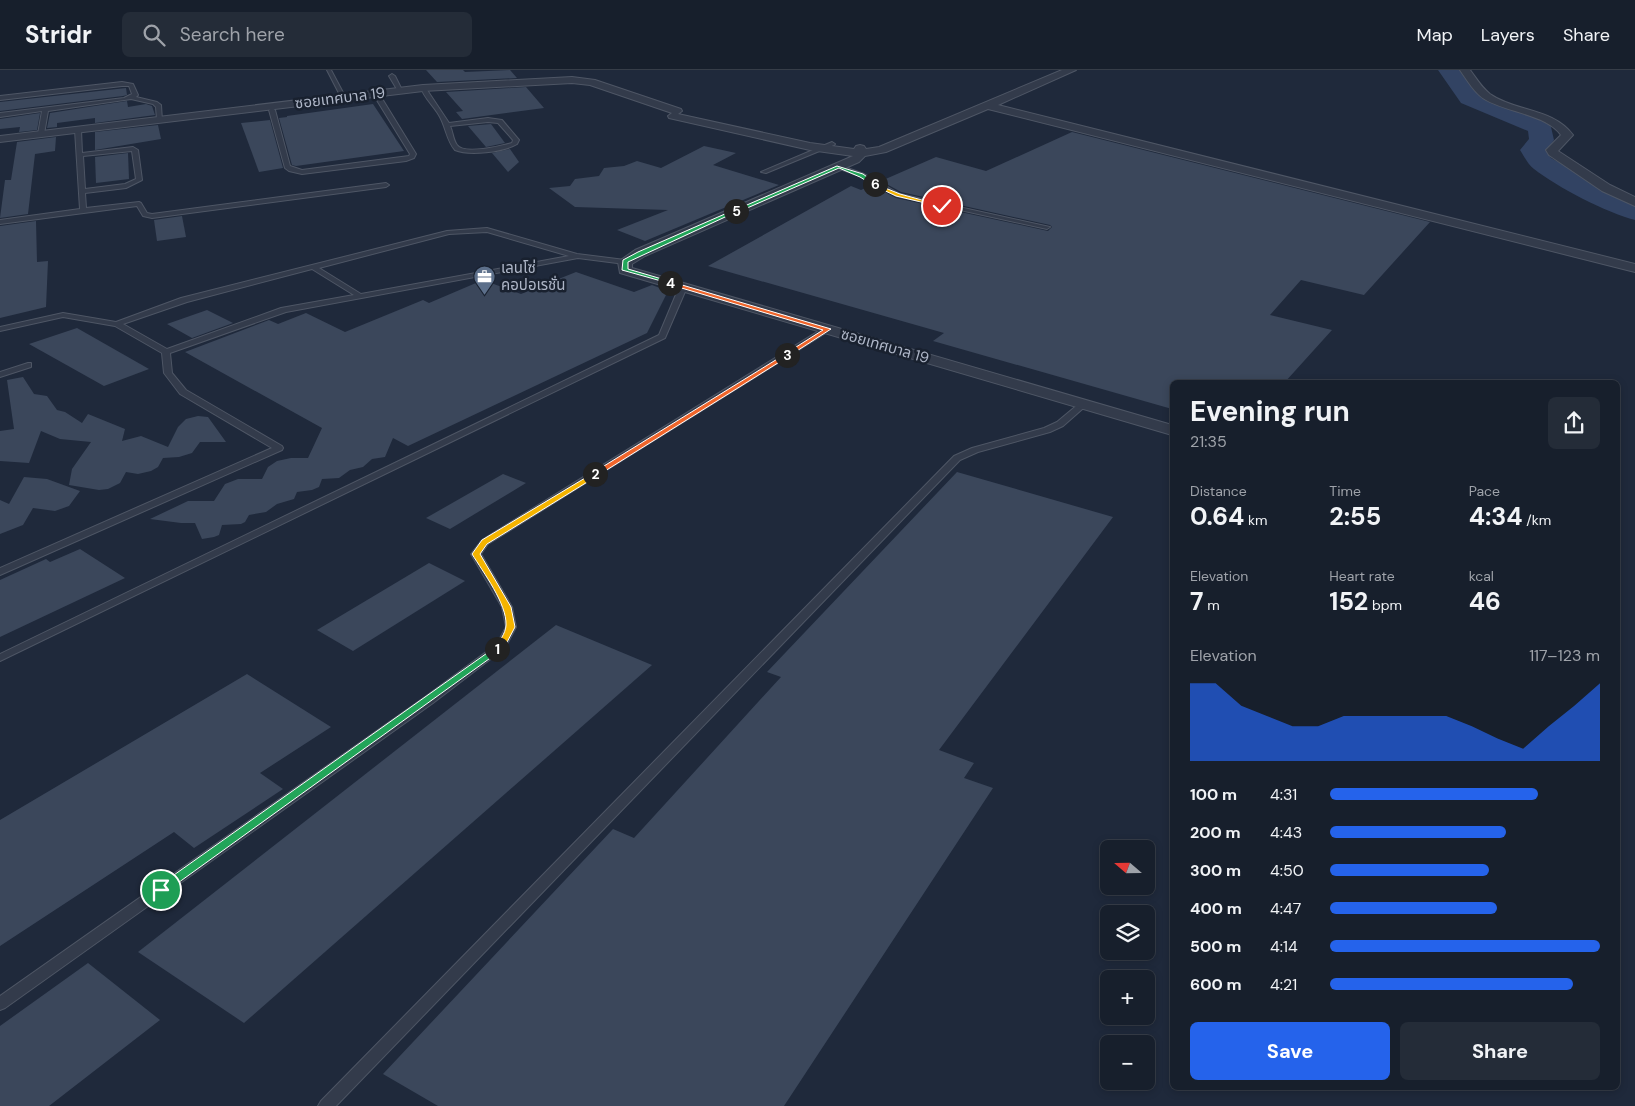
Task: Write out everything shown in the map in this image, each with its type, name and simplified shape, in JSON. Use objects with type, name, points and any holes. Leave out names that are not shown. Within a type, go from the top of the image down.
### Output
[{"type":"street","name":"ซอยเทศบาล 19","points":[[1052,70],[860,150],[855,160],[649,249],[625,262],[625,270],[1170,429]]},
{"type":"street","name":"ซอยเทศบาล 19","points":[[0,141],[272,110],[401,91],[514,84],[568,84],[583,86],[675,114],[828,147],[882,150],[1071,70]]},
{"type":"street","points":[[1465,70],[1482,92],[1491,99],[1541,117],[1563,129],[1567,135],[1552,150],[1553,153],[1606,188],[1635,202]]},
{"type":"street","name":"ซอยเทศบาล 19","points":[[0,141],[41,134],[78,132],[160,120],[378,97],[424,89]]},
{"type":"street","points":[[986,106],[1635,268]]},
{"type":"lane","points":[[329,70],[345,99]]},
{"type":"lane","points":[[392,76],[401,91]]},
{"type":"lane","points":[[0,98],[122,84],[132,85],[134,95],[131,97]]},
{"type":"lane","points":[[424,89],[448,125],[455,148],[459,151],[507,147],[514,144],[516,140],[500,121],[488,120],[448,125]]},
{"type":"lane","points":[[0,115],[131,97],[155,103],[159,106],[160,120]]},
{"type":"lane","points":[[272,110],[287,167],[291,170],[302,172],[412,157],[413,154],[378,97]]},
{"type":"lane","points":[[41,134],[45,110]]},
{"type":"lane","points":[[78,132],[83,210]]},
{"type":"lane","points":[[764,172],[828,147]]},
{"type":"lane","points":[[79,155],[133,149],[136,151],[139,180],[126,186],[82,192]]},
{"type":"lane","points":[[839,167],[862,176],[898,195],[1047,227]]},
{"type":"lane","points":[[0,222],[139,204],[145,215],[152,216],[386,185]]},
{"type":"lane","points":[[117,324],[184,300],[449,232],[488,230],[578,256],[625,262]]},
{"type":"lane","points":[[0,330],[63,315],[117,324],[166,352],[284,310],[578,256]]},
{"type":"lane","points":[[314,267],[360,296]]},
{"type":"lane","points":[[0,658],[662,336],[683,287]]},
{"type":"lane","points":[[0,1004],[429,700],[501,646],[511,627],[507,607],[476,554],[484,542],[828,329]]},
{"type":"lane","points":[[0,572],[279,448],[183,392],[168,373],[166,352]]},
{"type":"lane","points":[[0,375],[28,365]]},
{"type":"lane","points":[[326,1106],[957,458],[975,450],[1047,430],[1060,424],[1084,404]]},
{"type":"building","points":[[426,70],[463,70],[465,72],[510,70],[517,78],[437,82]]},
{"type":"building","points":[[526,87],[544,108],[462,119],[456,112],[463,111],[446,92]]},
{"type":"building","points":[[126,88],[127,95],[123,96],[0,111],[0,102]]},
{"type":"building","points":[[127,101],[128,107],[146,104],[152,106],[155,115],[95,123],[95,118],[57,123],[57,127],[47,128],[50,113]]},
{"type":"building","points":[[373,104],[404,151],[292,165],[279,118]]},
{"type":"building","points":[[40,113],[37,130],[19,132],[20,127],[0,129],[0,119]]},
{"type":"building","points":[[270,120],[283,168],[259,172],[241,123]]},
{"type":"building","points":[[491,124],[505,143],[486,147],[468,126]]},
{"type":"building","points":[[158,125],[161,139],[95,150],[95,132]]},
{"type":"building","points":[[1072,132],[1430,222],[1364,295],[1301,280],[1270,315],[1332,330],[1287,380],[1170,380],[1170,408],[933,341],[944,333],[708,266],[851,186],[861,190],[872,185],[896,198],[1048,231],[1052,227],[901,192],[881,181],[936,157],[986,171]]},
{"type":"building","points":[[56,137],[55,151],[35,154],[28,214],[0,218],[5,180],[11,180],[17,142]]},
{"type":"building","points":[[704,146],[736,153],[713,165],[779,185],[645,241],[617,230],[668,210],[575,207],[549,188],[570,186],[575,179],[599,176],[604,168],[624,166],[637,161],[661,168]]},
{"type":"building","points":[[510,149],[519,162],[508,172],[492,153]]},
{"type":"building","points":[[128,153],[129,179],[96,183],[95,157]]},
{"type":"building","points":[[182,216],[186,237],[157,241],[154,220]]},
{"type":"building","points":[[36,221],[37,262],[48,261],[46,307],[0,318],[0,226]]},
{"type":"building","points":[[576,272],[634,292],[652,285],[668,291],[647,333],[408,446],[393,438],[385,457],[372,459],[363,467],[350,470],[339,478],[322,479],[319,487],[297,492],[294,499],[277,504],[266,512],[249,515],[245,522],[241,524],[222,525],[219,535],[202,539],[195,523],[150,519],[188,501],[214,501],[225,484],[238,479],[262,479],[268,467],[277,461],[291,458],[308,458],[322,428],[185,352],[269,320],[278,324],[306,313],[345,332],[423,300],[429,303],[483,280],[521,294]]},
{"type":"building","points":[[207,310],[233,323],[192,338],[167,324]]},
{"type":"building","points":[[77,328],[149,369],[104,386],[29,344]]},
{"type":"building","points":[[23,377],[34,394],[47,396],[57,410],[65,412],[82,423],[88,414],[125,429],[122,441],[141,436],[168,447],[178,427],[186,419],[198,416],[208,417],[226,442],[200,442],[192,453],[179,457],[163,458],[158,467],[151,471],[138,474],[126,472],[120,483],[108,489],[99,490],[69,485],[72,469],[91,442],[60,439],[41,431],[29,463],[0,461],[0,431],[14,429],[7,380]]},
{"type":"building","points":[[957,472],[1113,517],[939,750],[974,763],[964,778],[993,788],[784,1106],[438,1106],[383,1074],[613,829],[634,838],[781,677],[767,672]]},
{"type":"building","points":[[503,474],[526,483],[450,529],[426,518]]},
{"type":"building","points":[[24,477],[47,479],[80,491],[69,506],[55,511],[33,508],[23,525],[0,534],[0,500],[9,504]]},
{"type":"building","points":[[80,549],[125,578],[0,637],[0,580],[46,559],[50,562]]},
{"type":"building","points":[[429,563],[465,581],[353,651],[317,630]]},
{"type":"building","points":[[556,625],[652,665],[244,1023],[138,952]]},
{"type":"building","points":[[247,674],[331,727],[260,773],[283,789],[194,848],[174,832],[0,946],[0,820]]},
{"type":"building","points":[[88,963],[160,1020],[49,1106],[0,1106],[0,1026]]},
{"type":"waterway","points":[[1449,70],[1469,98],[1539,127],[1542,140],[1533,150],[1541,163],[1595,194],[1635,212]]},
{"type":"place","name":"เลนโซ่ คอปอเรชั่น","points":[[485,296]]},
{"type":"route","points":[[161,890],[429,700],[501,646],[511,627],[507,607],[476,554],[484,542],[828,329],[625,270],[625,262],[640,253],[839,167],[862,176],[898,195],[942,206]]}]
